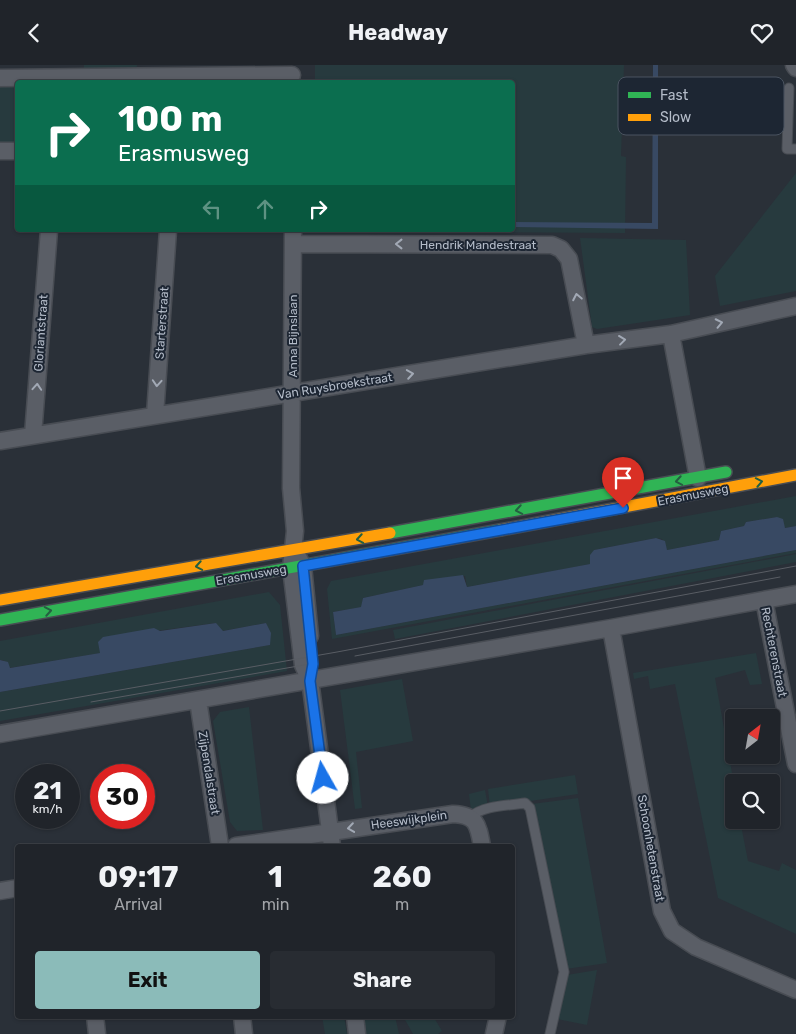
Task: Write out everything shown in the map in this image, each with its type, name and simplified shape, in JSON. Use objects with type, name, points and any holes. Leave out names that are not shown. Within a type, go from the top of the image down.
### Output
[{"type":"main road","name":"Erasmusweg","points":[[0,600],[294,550],[737,470]]},
{"type":"main road","name":"Erasmusweg","points":[[0,620],[796,475]]},
{"type":"street","points":[[0,77],[77,71],[292,74]]},
{"type":"street","points":[[0,151],[15,151]]},
{"type":"street","name":"Gloriantstraat","points":[[33,435],[49,232]]},
{"type":"street","name":"Starterstraat","points":[[155,415],[168,232]]},
{"type":"street","name":"Hendrik Mandestraat","points":[[293,237],[552,245],[561,249],[569,259],[586,345]]},
{"type":"street","name":"Anna Bijnslaan","points":[[293,237],[291,488],[294,550],[297,567],[303,665],[310,681],[331,838]]},
{"type":"street","name":"Van Ruysbroekstraat","points":[[0,441],[586,345],[671,334],[796,307]]},
{"type":"street","points":[[671,334],[698,478]]},
{"type":"street","points":[[0,734],[796,594]]},
{"type":"street","name":"Rechterenstraat","points":[[764,600],[796,764]]},
{"type":"street","name":"Schoonhetenstraat","points":[[611,628],[662,911],[672,931],[696,947],[796,990]]},
{"type":"street","name":"Zijpendalstraat","points":[[198,699],[220,844]]},
{"type":"street","name":"Heeswijkplein","points":[[260,844],[331,838],[453,814],[470,817]]},
{"type":"street","points":[[470,817],[479,827],[482,844]]},
{"type":"street","points":[[0,891],[15,888]]},
{"type":"street","points":[[95,1019],[97,1034]]},
{"type":"street","points":[[242,1019],[244,1034]]},
{"type":"street","points":[[355,1019],[357,1034]]},
{"type":"street","points":[[494,1034],[497,1019]]},
{"type":"lane","points":[[788,88],[787,149],[796,149]]},
{"type":"lane","points":[[470,817],[479,811],[490,808],[525,803],[530,808],[564,972],[550,1034]]},
{"type":"green space","points":[[84,65],[137,65],[135,80],[84,80]]},
{"type":"green space","points":[[315,65],[624,65],[624,77],[618,77],[618,135],[622,135],[621,156],[626,157],[625,233],[470,232],[515,232],[515,80],[315,80]]},
{"type":"green space","points":[[0,82],[15,82],[15,142],[0,142]]},
{"type":"green space","points":[[796,173],[796,291],[720,306],[715,276]]},
{"type":"green space","points":[[580,238],[686,240],[690,315],[597,329],[592,327]]},
{"type":"green space","points":[[796,496],[796,526],[785,528],[777,517],[746,522],[744,526],[721,531],[719,540],[667,550],[662,539],[656,538],[594,550],[591,564],[467,587],[465,576],[363,598],[362,607],[333,612],[336,635],[796,550],[796,553],[332,639],[327,589],[331,581]]},
{"type":"green space","points":[[796,554],[796,562],[395,639],[393,630]]},
{"type":"green space","points":[[269,592],[280,605],[287,671],[0,721],[0,692],[270,645],[266,623],[222,631],[215,623],[156,631],[101,653],[9,668],[3,660],[0,660],[0,641]]},
{"type":"green space","points":[[756,653],[762,684],[750,685],[745,670],[715,678],[725,734],[725,764],[730,764],[732,774],[725,774],[725,829],[742,829],[748,861],[779,871],[782,863],[796,870],[796,934],[718,898],[675,684],[650,689],[648,676],[634,679],[633,673]]},
{"type":"green space","points":[[402,679],[413,741],[356,752],[362,808],[355,809],[340,690]]},
{"type":"green space","points":[[249,707],[263,830],[237,831],[230,822],[213,721],[220,712]]},
{"type":"green space","points":[[575,775],[578,794],[490,807],[488,789]]},
{"type":"green space","points":[[485,790],[488,807],[471,810],[469,794]]},
{"type":"green space","points":[[578,798],[607,963],[566,969],[532,804]]},
{"type":"green space","points":[[597,970],[587,1025],[557,1019],[567,975]]},
{"type":"green space","points":[[322,1019],[344,1019],[347,1034],[325,1034]]},
{"type":"green space","points":[[364,1019],[396,1019],[399,1034],[366,1034]]},
{"type":"green space","points":[[405,1019],[435,1019],[442,1031],[438,1034],[413,1034]]},
{"type":"water","points":[[653,65],[658,65],[658,77],[653,77]]},
{"type":"water","points":[[653,135],[658,135],[658,229],[515,227],[515,222],[652,223]]},
{"type":"water","points":[[777,517],[783,519],[785,528],[796,526],[796,550],[336,635],[333,612],[361,607],[363,598],[423,585],[424,580],[463,575],[467,587],[590,564],[590,555],[594,550],[656,538],[665,541],[667,550],[719,540],[721,531],[744,526],[746,522]]},
{"type":"water","points":[[216,623],[223,631],[266,623],[271,633],[270,645],[0,692],[0,660],[8,662],[10,668],[100,653],[98,642],[103,637],[154,628],[160,631]]},
{"type":"tram line","points":[[0,711],[337,652],[796,566]]},
{"type":"tram line","points":[[355,656],[780,577]]},
{"type":"tram line","points":[[91,702],[310,664]]},
{"type":"traffic: fast","points":[[390,533],[726,472]]},
{"type":"traffic: fast","points":[[0,620],[500,530]]},
{"type":"traffic: slow","points":[[500,530],[796,475]]},
{"type":"traffic: slow","points":[[0,600],[390,533]]},
{"type":"route","points":[[323,778],[310,681],[313,664],[303,566],[623,508]]}]
